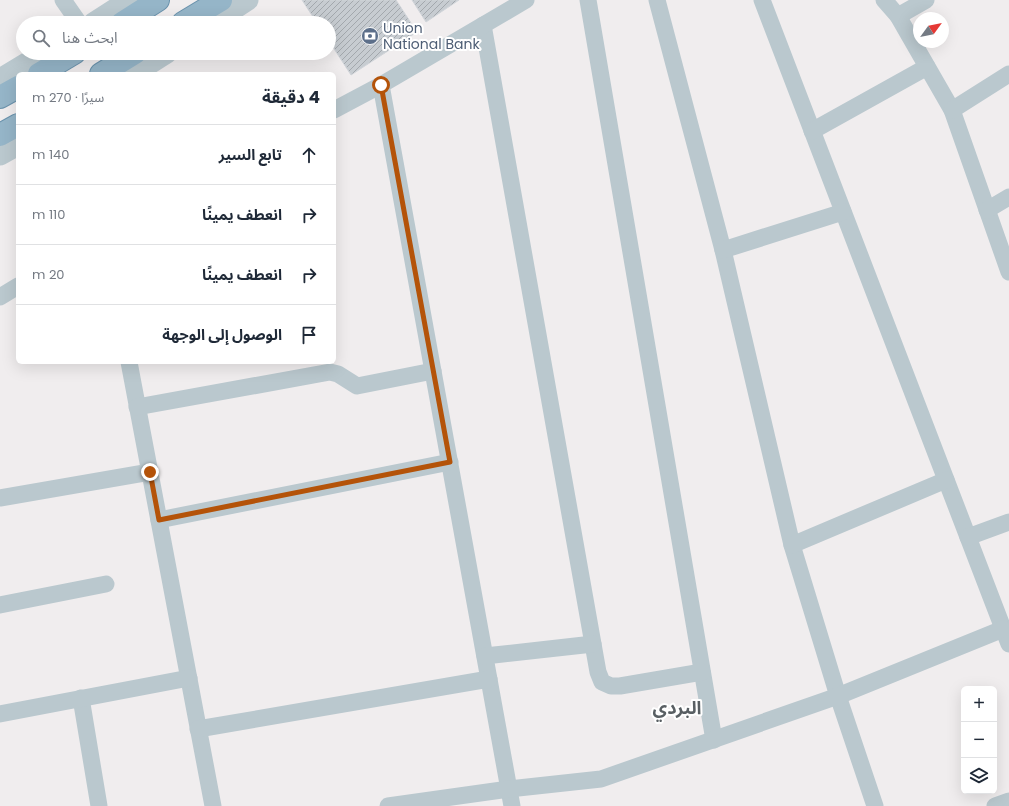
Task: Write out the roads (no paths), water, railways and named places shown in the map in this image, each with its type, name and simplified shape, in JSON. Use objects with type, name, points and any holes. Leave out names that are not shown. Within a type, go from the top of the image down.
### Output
[{"type":"highway","points":[[133,16],[158,0]]},
{"type":"highway","points":[[195,16],[221,0]]},
{"type":"highway","points":[[42,72],[62,60]]},
{"type":"highway","points":[[104,72],[124,60]]},
{"type":"highway","points":[[0,97],[16,88]]},
{"type":"highway","points":[[0,135],[16,126]]},
{"type":"street","points":[[63,0],[74,16]]},
{"type":"street","points":[[103,16],[129,0]]},
{"type":"street","points":[[224,16],[248,0]]},
{"type":"street","points":[[336,109],[381,85],[526,0]]},
{"type":"street","points":[[588,0],[714,740]]},
{"type":"street","points":[[657,0],[723,250],[792,545],[838,696],[875,806]]},
{"type":"street","points":[[388,806],[509,789],[601,779],[1006,636],[762,0]]},
{"type":"street","points":[[884,0],[898,16],[952,110],[1009,272]]},
{"type":"street","points":[[898,16],[926,0]]},
{"type":"street","points":[[483,25],[598,672],[602,682],[611,686],[620,686],[702,672]]},
{"type":"street","points":[[0,79],[31,60]]},
{"type":"street","points":[[137,72],[156,60]]},
{"type":"street","points":[[812,131],[927,67]]},
{"type":"street","points":[[952,110],[1009,74]]},
{"type":"street","points":[[381,85],[512,806]]},
{"type":"street","points":[[0,155],[16,146]]},
{"type":"street","points":[[987,210],[1009,196]]},
{"type":"street","points":[[723,250],[843,212]]},
{"type":"street","points":[[0,297],[16,287]]},
{"type":"street","points":[[129,364],[213,806]]},
{"type":"street","points":[[137,407],[330,372],[338,374],[357,386],[433,371]]},
{"type":"street","points":[[159,520],[450,462]]},
{"type":"street","points":[[0,498],[150,472]]},
{"type":"street","points":[[792,545],[946,480]]},
{"type":"street","points":[[968,537],[1009,522]]},
{"type":"street","points":[[0,604],[106,584]]},
{"type":"street","points":[[485,656],[593,644]]},
{"type":"street","points":[[0,714],[189,678]]},
{"type":"street","points":[[198,729],[489,680]]},
{"type":"street","points":[[81,698],[99,806]]},
{"type":"street","points":[[994,806],[1009,801]]},
{"type":"place","name":"Union National Bank","points":[[370,36]]},
{"type":"district","name":"البردي","points":[[677,707]]}]
